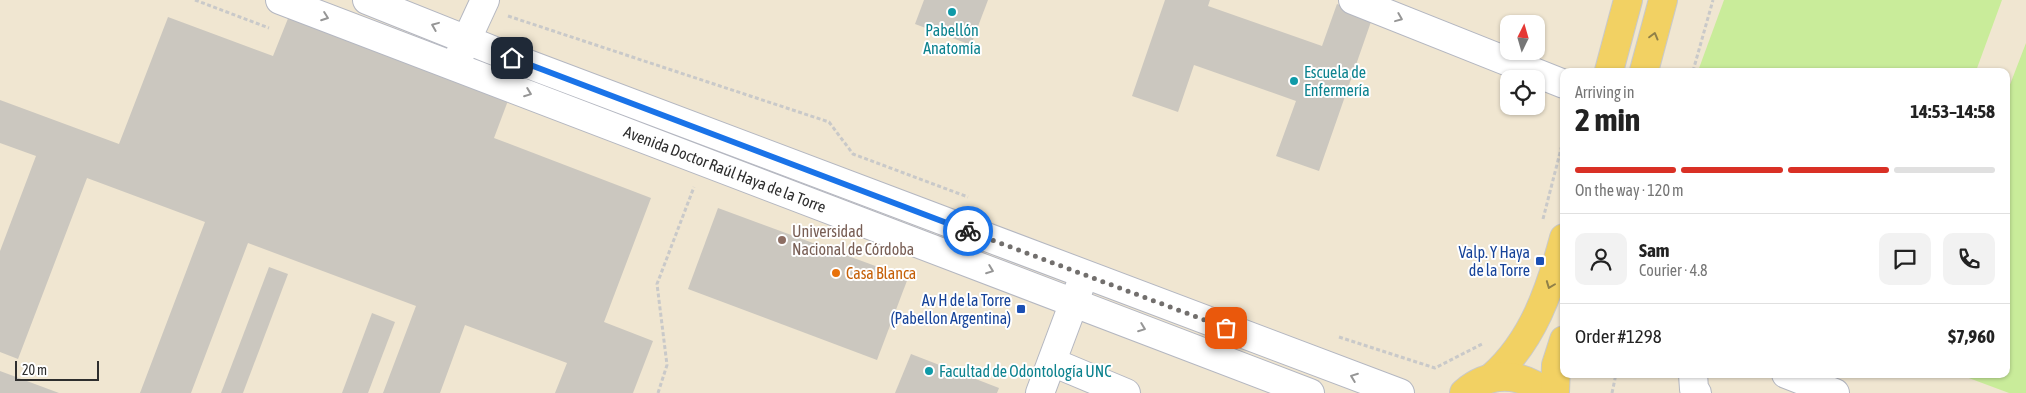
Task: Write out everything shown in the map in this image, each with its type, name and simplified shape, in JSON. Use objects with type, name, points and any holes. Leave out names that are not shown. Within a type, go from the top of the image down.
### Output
[{"type":"main road","points":[[1610,68],[1628,0]]},
{"type":"main road","points":[[1645,68],[1664,0]]},
{"type":"main road","points":[[1492,378],[1508,361],[1538,317],[1553,279],[1560,253]]},
{"type":"main road","points":[[1555,393],[1556,365],[1560,352]]},
{"type":"main road","points":[[1464,393],[1473,386],[1492,378],[1517,377],[1528,381],[1546,393]]},
{"type":"street","name":"Avenida Doctor Raúl Haya de la Torre","points":[[280,0],[1310,393]]},
{"type":"street","name":"Avenida Doctor Raúl Haya de la Torre","points":[[367,0],[406,7],[512,58],[1400,393]]},
{"type":"street","points":[[1353,0],[1560,82]]},
{"type":"street","points":[[449,64],[458,58],[483,4]]},
{"type":"street","points":[[406,7],[401,21],[401,33],[406,47]]},
{"type":"street","points":[[1040,393],[1084,275]]},
{"type":"street","points":[[1052,362],[1085,385],[1126,393]]},
{"type":"street","points":[[1693,378],[1694,389],[1697,393]]},
{"type":"street","points":[[1797,378],[1836,393]]},
{"type":"path","points":[[195,0],[274,30]]},
{"type":"path","points":[[1694,68],[1713,0]]},
{"type":"path","points":[[483,4],[527,21],[829,122],[853,154],[972,199]]},
{"type":"path","points":[[1542,222],[1560,152]]},
{"type":"path","points":[[658,393],[666,365],[658,284],[694,186]]},
{"type":"path","points":[[1331,335],[1435,368],[1486,342]]},
{"type":"path","points":[[1612,393],[1615,378]]},
{"type":"shaded area","name":"Universidad Nacional de Córdoba","points":[[0,0],[2026,0],[2026,393],[0,393]]},
{"type":"green space","points":[[1724,0],[2002,0],[1977,68],[1699,68]]},
{"type":"green space","points":[[2026,43],[2026,393],[2009,393],[1969,378],[2010,378],[2010,85]]},
{"type":"building","name":"Pabellón Anatomía","points":[[924,0],[988,0],[971,45],[915,24]]},
{"type":"building","name":"Escuela de Enfermería","points":[[1165,0],[1210,0],[1208,6],[1322,46],[1337,4],[1373,16],[1319,171],[1276,156],[1296,101],[1194,65],[1178,112],[1132,96]]},
{"type":"building","points":[[289,16],[509,98],[494,138],[651,198],[604,322],[653,341],[633,393],[555,393],[567,363],[465,325],[440,393],[383,393],[416,306],[248,243],[191,393],[140,393],[205,222],[87,178],[18,359],[0,352],[0,251],[36,156],[0,143],[0,100],[119,144],[168,17],[273,56]]},
{"type":"building","points":[[718,208],[908,278],[877,360],[688,289]]},
{"type":"building","points":[[269,267],[288,274],[243,393],[221,393]]},
{"type":"building","points":[[372,313],[395,322],[368,393],[342,393]]},
{"type":"building","name":"Facultad de Odontología UNC","points":[[911,354],[999,388],[997,393],[895,393]]},
{"type":"building","points":[[0,371],[59,393],[0,393]]},
{"type":"way so far","points":[[968,231],[1226,328]]},
{"type":"place","name":"Pabellón Anatomía","points":[[952,12]]},
{"type":"place","name":"Escuela de Enfermería","points":[[1294,81]]},
{"type":"place","name":"Universidad Nacional de Córdoba","points":[[782,240]]},
{"type":"place","name":"Valp. Y Haya de la Torre","points":[[1540,261]]},
{"type":"place","name":"Casa Blanca","points":[[836,273]]},
{"type":"place","name":"Av H de la Torre (Pabellon Argentina)","points":[[1021,309]]},
{"type":"place","name":"Facultad de Odontología UNC","points":[[929,371]]},
{"type":"route","points":[[512,58],[968,231]]}]
